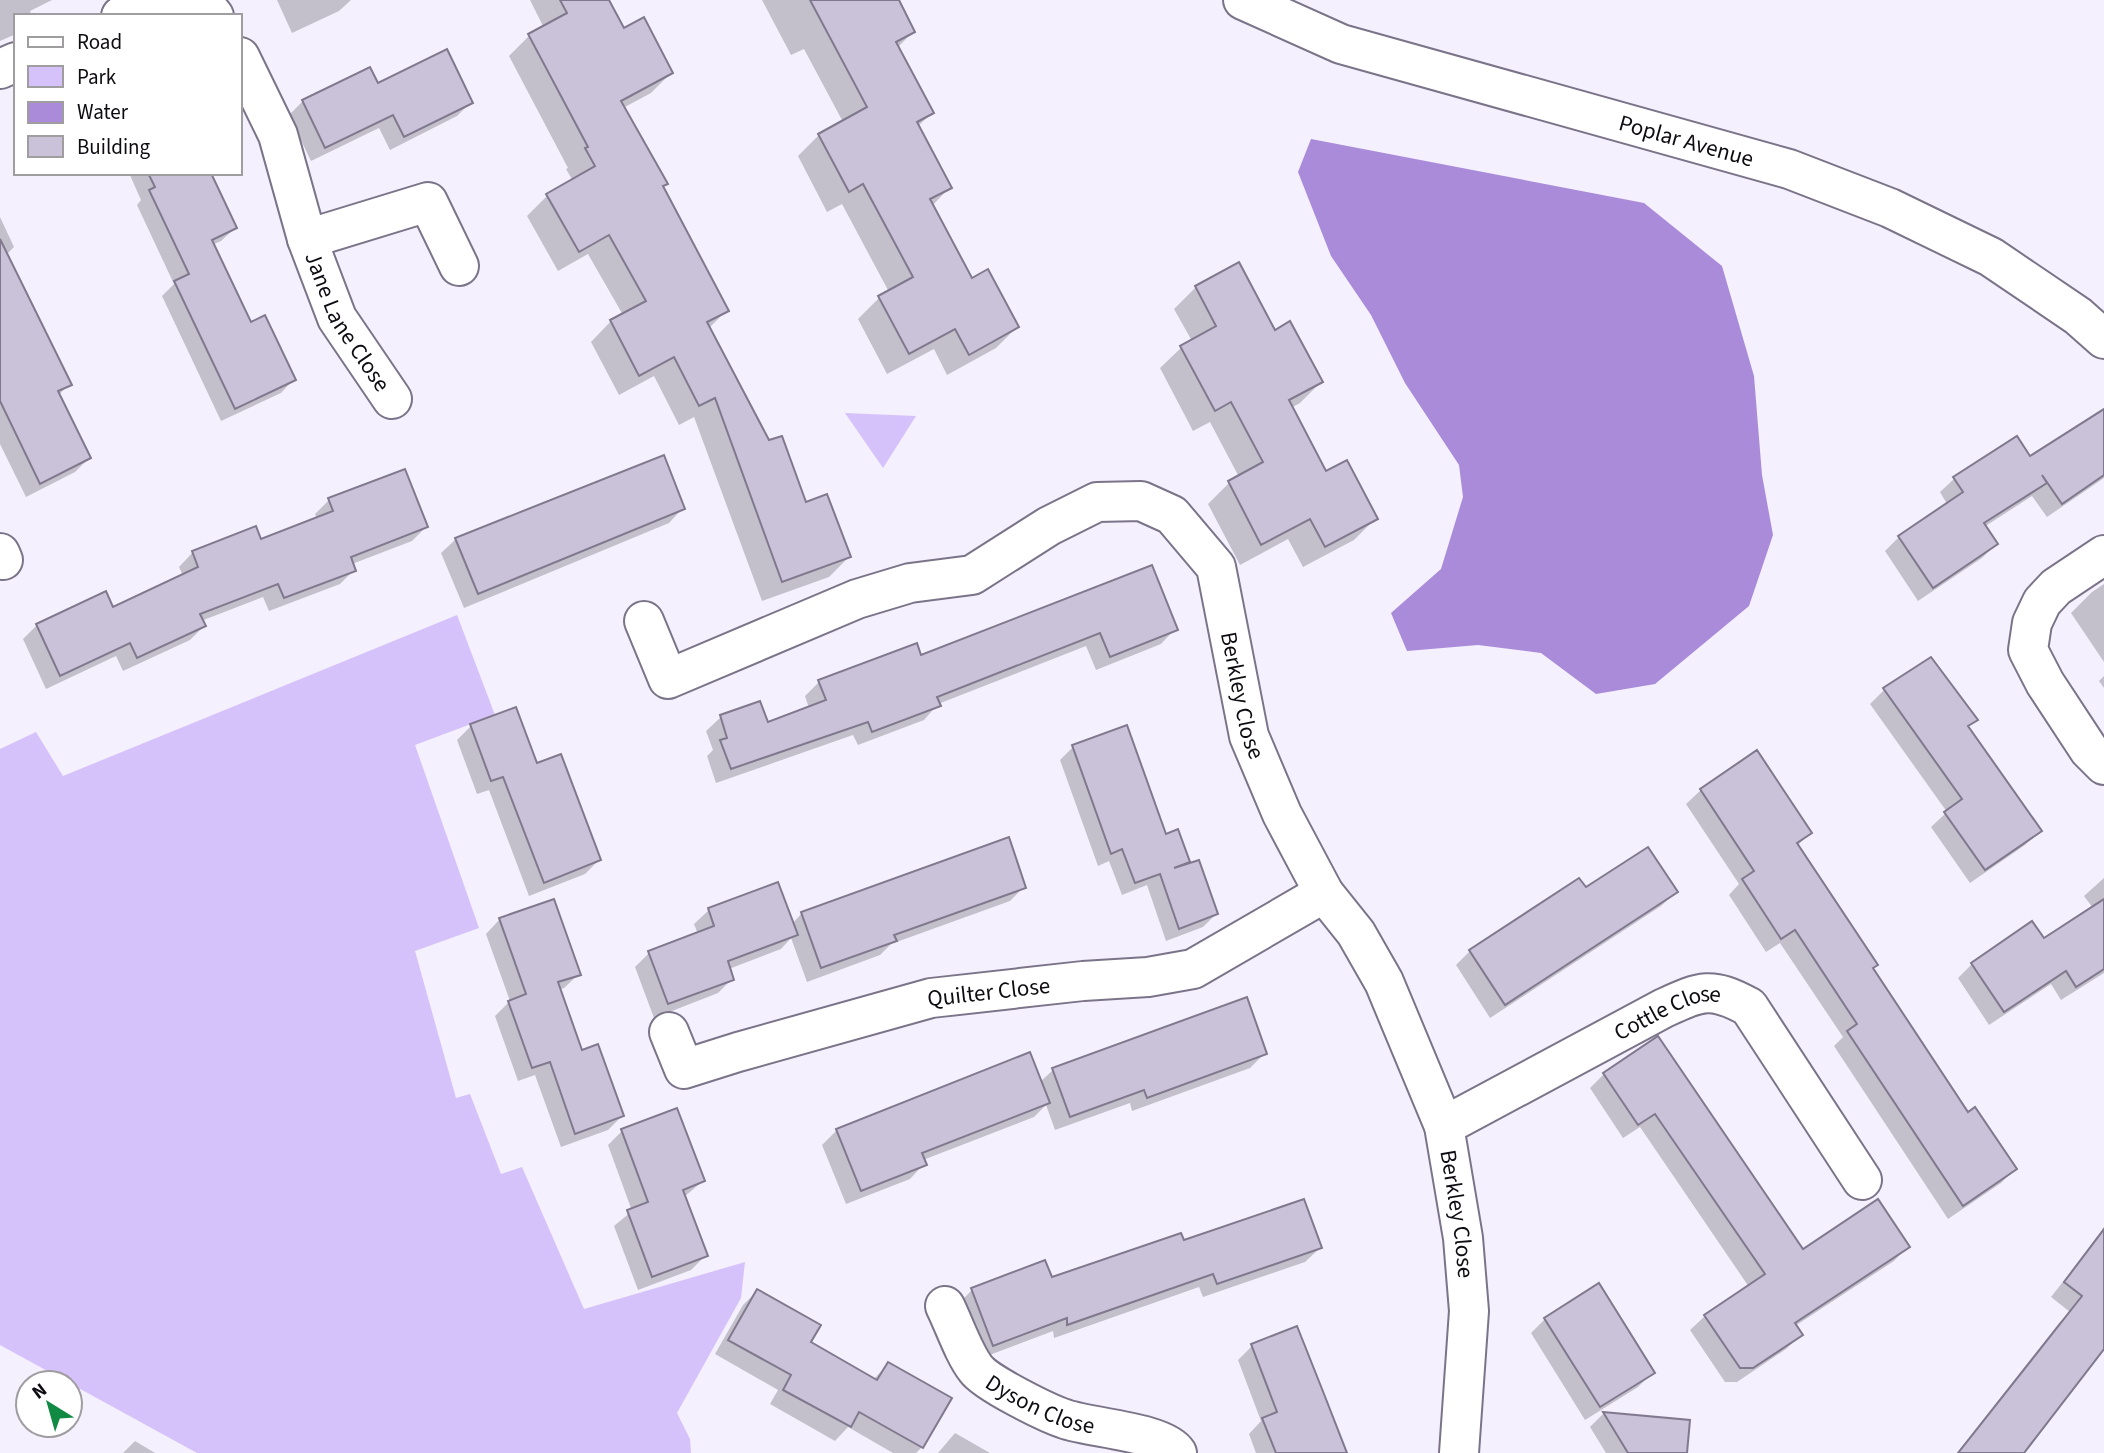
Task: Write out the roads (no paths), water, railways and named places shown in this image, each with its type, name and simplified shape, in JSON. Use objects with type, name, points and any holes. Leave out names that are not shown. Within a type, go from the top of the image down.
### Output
[{"type":"street","name":"Poplar Avenue","points":[[1242,0],[1341,44],[1789,169],[1890,208],[1991,257],[2078,316],[2104,339]]},
{"type":"street","points":[[125,14],[144,5],[196,1],[212,14]]},
{"type":"street","name":"Jane Lane Close","points":[[242,61],[278,135],[307,239],[337,318],[392,399]]},
{"type":"street","name":"Jane Lane Close","points":[[307,239],[428,202],[459,266]]},
{"type":"street","name":"Berkley Close","points":[[644,621],[668,679],[857,599],[910,583],[972,575],[1049,526],[1097,502],[1141,501],[1172,515],[1216,567],[1249,736],[1282,814],[1324,893],[1356,933],[1384,982],[1444,1126],[1463,1238],[1469,1311],[1459,1453]]},
{"type":"street","points":[[2104,555],[2056,587],[2042,602],[2032,623],[2028,650],[2052,694],[2090,750],[2104,765]]},
{"type":"street","name":"Quilter Close","points":[[669,1032],[684,1069],[931,998],[1083,981],[1148,977],[1193,969],[1324,893]]},
{"type":"street","name":"Cottle Close","points":[[1444,1126],[1664,1008],[1699,992],[1727,995],[1749,1007],[1862,1180]]},
{"type":"street","name":"Dyson Close","points":[[945,1306],[976,1371],[1008,1392],[1065,1419],[1147,1436],[1174,1447],[1177,1453]]},
{"type":"water","points":[[1311,139],[1644,203],[1722,266],[1754,376],[1762,475],[1773,535],[1749,606],[1655,684],[1596,694],[1541,653],[1478,645],[1407,651],[1391,613],[1441,569],[1463,497],[1459,465],[1405,383],[1371,315],[1331,256],[1298,172]]}]
